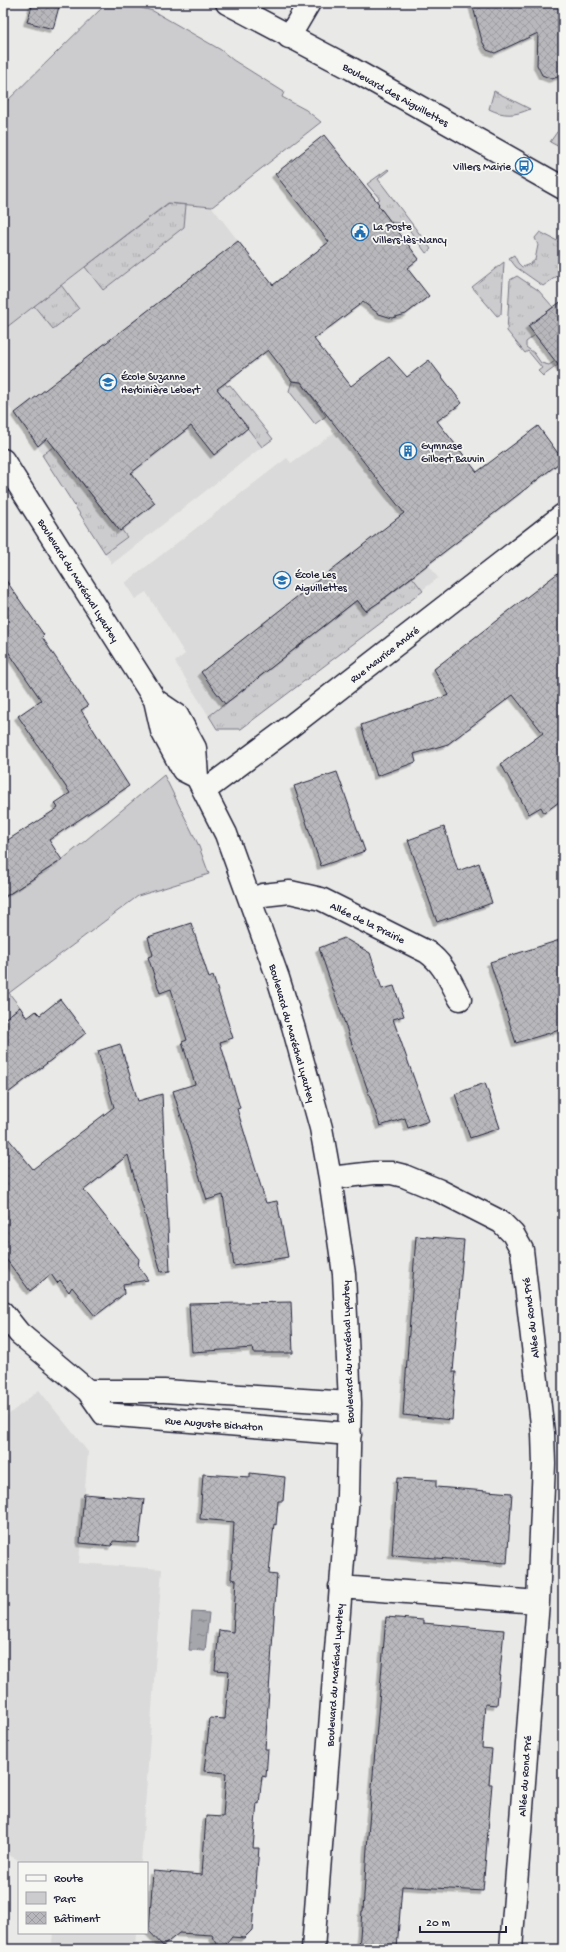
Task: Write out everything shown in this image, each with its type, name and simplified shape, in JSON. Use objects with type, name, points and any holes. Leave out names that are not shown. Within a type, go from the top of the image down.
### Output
[{"type":"street","name":"Boulevard des Aiguillettes","points":[[227,3],[352,69],[563,188]]},
{"type":"street","points":[[290,37],[309,3]]},
{"type":"street","name":"Boulevard du Maréchal Lyautey","points":[[3,460],[155,700],[162,732],[183,770],[201,784],[226,834],[251,900],[293,1026],[320,1128],[330,1178],[344,1274],[350,1434],[348,1495],[313,1949]]},
{"type":"street","name":"Rue Maurice André","points":[[201,784],[282,732],[563,515]]},
{"type":"street","name":"Allée de la Prairie","points":[[251,900],[263,895],[290,892],[321,899],[432,955],[443,966],[460,999]]},
{"type":"street","name":"Allée du Rond Pré","points":[[330,1178],[374,1173],[392,1173],[404,1176],[438,1190],[500,1222],[513,1234],[522,1250],[544,1433],[544,1464],[538,1602],[511,1949]]},
{"type":"street","name":"Rue Auguste Bichaton","points":[[3,1313],[19,1334],[88,1391],[104,1414],[350,1434]]},
{"type":"street","points":[[88,1391],[164,1391],[350,1403]]},
{"type":"street","points":[[340,1587],[538,1602]]},
{"type":"shaded area","name":"École Suzanne Herbinière Lebert","points":[[169,203],[212,207],[280,295],[195,361],[262,447],[112,564],[37,446],[3,398],[3,330]]},
{"type":"shaded area","name":"École Les Aiguillettes","points":[[338,430],[438,557],[429,565],[438,578],[241,729],[217,729],[175,662],[185,654],[146,592],[135,599],[125,583],[287,458],[291,463]]},
{"type":"shaded area","points":[[39,1390],[88,1452],[79,1563],[162,1569],[141,1862],[22,1862],[3,1852],[3,1419]]},
{"type":"shaded area","points":[[53,1934],[136,1934],[135,1949],[77,1949],[52,1943]]},
{"type":"green space","points":[[107,3],[131,3],[138,7],[153,11],[221,50],[233,60],[284,92],[282,97],[306,110],[321,122],[212,207],[168,203],[3,330],[3,105]]},
{"type":"green space","points":[[494,91],[530,109],[514,114],[504,114],[489,109]]},
{"type":"green space","points":[[563,130],[563,149],[550,142],[557,132]]},
{"type":"green space","points":[[388,169],[389,170],[378,179],[431,249],[426,253],[405,224],[391,222],[378,205],[377,201],[380,199],[367,184]]},
{"type":"green space","points":[[169,203],[186,205],[184,227],[103,290],[85,267]]},
{"type":"green space","points":[[540,232],[563,244],[563,272],[543,286],[516,267],[509,258],[514,255],[522,267],[535,260],[538,245],[535,238]]},
{"type":"green space","points":[[504,262],[501,314],[497,316],[472,287]]},
{"type":"green space","points":[[517,276],[538,290],[553,307],[529,326],[535,335],[526,342],[526,347],[534,353],[541,363],[549,365],[555,361],[558,365],[543,376],[538,371],[542,368],[528,351],[525,353],[507,331],[510,280]]},
{"type":"green space","points":[[61,285],[79,309],[53,329],[34,306]]},
{"type":"green space","points":[[208,361],[227,386],[230,385],[273,439],[262,447],[200,367]]},
{"type":"green space","points":[[292,381],[301,382],[326,416],[315,424],[289,391]]},
{"type":"green space","points":[[60,442],[65,461],[119,530],[121,529],[127,537],[105,553],[42,455]]},
{"type":"green space","points":[[412,577],[423,591],[241,729],[217,729],[209,716],[357,600],[366,611],[373,606],[369,592],[379,603]]},
{"type":"green space","points":[[164,775],[198,844],[209,874],[138,896],[9,993],[20,1007],[3,1020],[3,898],[62,860]]},
{"type":"water","points":[[192,1612],[209,1613],[205,1651],[189,1650]]},
{"type":"building","points":[[33,3],[60,3],[53,29],[27,22]]},
{"type":"building","points":[[472,3],[563,3],[563,75],[552,79],[542,75],[537,65],[538,33],[495,53],[487,50],[482,41]]},
{"type":"building","points":[[324,135],[379,204],[378,205],[419,259],[407,268],[429,296],[406,314],[392,318],[379,314],[363,302],[314,339],[351,386],[389,357],[407,377],[429,360],[462,403],[437,421],[477,472],[538,426],[563,460],[378,603],[366,611],[357,600],[225,704],[201,672],[404,513],[301,382],[292,381],[268,350],[217,389],[248,428],[214,455],[191,426],[131,473],[155,503],[120,531],[47,438],[38,446],[15,413],[238,241],[273,285],[329,242],[275,174]]},
{"type":"building","points":[[563,300],[563,371],[528,326]]},
{"type":"building","points":[[563,569],[563,799],[544,813],[541,807],[529,814],[501,764],[543,733],[513,695],[448,744],[414,754],[416,762],[377,776],[361,725],[449,695],[434,669]]},
{"type":"building","points":[[3,576],[44,635],[42,637],[88,706],[81,710],[129,786],[49,840],[62,860],[3,898],[3,843],[58,808],[55,803],[70,793],[18,716],[41,700],[3,644]]},
{"type":"building","points":[[337,772],[365,851],[321,866],[294,786]]},
{"type":"building","points":[[444,827],[458,871],[479,863],[492,903],[437,922],[408,840]]},
{"type":"building","points":[[191,923],[209,978],[213,976],[233,1038],[220,1042],[240,1108],[237,1109],[266,1203],[277,1201],[288,1257],[234,1266],[223,1195],[207,1200],[173,1091],[195,1084],[182,1042],[187,1040],[171,989],[160,993],[148,957],[153,955],[148,937]]},
{"type":"building","points":[[344,938],[370,953],[382,989],[394,986],[404,1016],[393,1019],[429,1121],[408,1128],[405,1118],[380,1126],[319,948]]},
{"type":"building","points":[[563,939],[563,1029],[516,1043],[490,962]]},
{"type":"building","points":[[60,999],[86,1033],[3,1097],[3,1020],[20,1007],[27,1018],[36,1011],[40,1015]]},
{"type":"building","points":[[120,1044],[138,1101],[162,1094],[170,1271],[161,1272],[128,1155],[84,1190],[139,1259],[138,1266],[148,1280],[123,1284],[124,1294],[95,1316],[72,1287],[69,1292],[60,1280],[57,1283],[51,1274],[30,1291],[3,1255],[3,1132],[33,1169],[114,1107],[98,1051]]},
{"type":"building","points":[[485,1083],[500,1128],[470,1138],[455,1094]]},
{"type":"building","points":[[416,1236],[464,1240],[453,1372],[456,1372],[452,1420],[403,1415]]},
{"type":"building","points":[[291,1302],[293,1353],[254,1353],[253,1348],[192,1352],[189,1304]]},
{"type":"building","points":[[250,1473],[285,1477],[283,1501],[278,1501],[276,1525],[274,1524],[269,1574],[277,1575],[265,1749],[268,1749],[266,1777],[262,1776],[259,1804],[257,1803],[253,1848],[259,1848],[252,1930],[244,1938],[232,1937],[222,1949],[220,1949],[212,1935],[179,1933],[163,1946],[149,1931],[153,1871],[202,1875],[206,1816],[223,1817],[226,1773],[204,1771],[210,1718],[225,1719],[229,1671],[215,1670],[219,1630],[233,1632],[236,1580],[231,1579],[234,1522],[200,1519],[203,1474],[250,1477]]},
{"type":"building","points":[[397,1478],[436,1480],[436,1487],[512,1493],[507,1563],[392,1555]]},
{"type":"building","points":[[84,1494],[144,1499],[139,1543],[113,1541],[112,1546],[80,1543]]},
{"type":"building","points":[[386,1617],[423,1620],[423,1623],[504,1630],[497,1705],[485,1704],[482,1748],[492,1749],[489,1784],[492,1784],[483,1891],[402,1886],[397,1949],[359,1949],[363,1911]]},
{"type":"place","name":"Villers Mairie","points":[[524,166]]},
{"type":"place","name":"La Poste Villers-lès-Nancy","points":[[360,232]]},
{"type":"place","name":"École Suzanne Herbinière Lebert","points":[[108,382]]},
{"type":"place","name":"Gymnase Gilbert Bauvin","points":[[408,451]]},
{"type":"place","name":"École Les Aiguillettes","points":[[282,580]]}]
